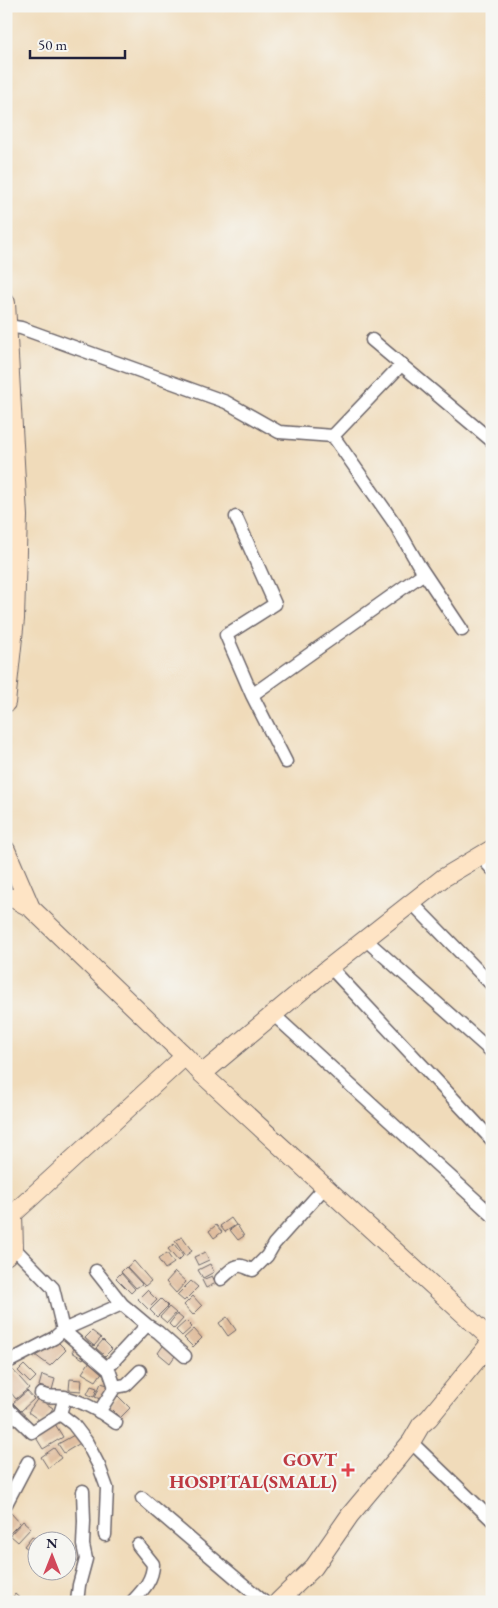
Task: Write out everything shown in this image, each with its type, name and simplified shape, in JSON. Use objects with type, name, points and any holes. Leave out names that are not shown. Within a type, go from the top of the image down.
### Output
[{"type":"main road","points":[[6,303],[18,516],[15,619],[6,703]]},
{"type":"main road","points":[[6,850],[30,908]]},
{"type":"main road","points":[[202,1074],[330,967],[444,878],[488,858]]},
{"type":"main road","points":[[6,897],[12,898],[30,908],[202,1074],[492,1340],[429,1418],[421,1425],[411,1442],[350,1515],[314,1567],[278,1602]]},
{"type":"main road","points":[[10,1252],[13,1214],[185,1056]]},
{"type":"street","points":[[8,326],[21,328],[226,402],[279,432],[333,436]]},
{"type":"street","points":[[372,340],[492,441]]},
{"type":"street","points":[[333,436],[402,364]]},
{"type":"street","points":[[333,436],[395,524],[424,573],[462,630]]},
{"type":"street","points":[[236,518],[275,604],[226,635],[252,694],[286,762]]},
{"type":"street","points":[[252,694],[424,573]]},
{"type":"street","points":[[412,903],[492,985]]},
{"type":"street","points":[[366,940],[492,1052]]},
{"type":"street","points":[[330,967],[492,1140]]},
{"type":"street","points":[[274,1015],[492,1215]]},
{"type":"street","points":[[221,1279],[237,1266],[253,1270],[325,1187]]},
{"type":"street","points":[[10,1252],[53,1288],[63,1330],[107,1368],[116,1387]]},
{"type":"street","points":[[96,1271],[122,1304],[185,1356]]},
{"type":"street","points":[[6,1363],[54,1338],[63,1330],[88,1318],[108,1312],[122,1304]]},
{"type":"street","points":[[107,1368],[147,1325]]},
{"type":"street","points":[[99,1412],[116,1387],[126,1385],[140,1371]]},
{"type":"street","points":[[41,1394],[48,1397],[60,1396],[75,1400],[116,1423]]},
{"type":"street","points":[[6,1407],[32,1432],[60,1414],[65,1397]]},
{"type":"street","points":[[60,1414],[73,1424],[86,1441],[99,1466],[107,1488],[104,1535]]},
{"type":"street","points":[[411,1442],[492,1520]]},
{"type":"street","points":[[6,1504],[28,1462]]},
{"type":"street","points":[[77,1602],[79,1585],[86,1559],[83,1545],[83,1491]]},
{"type":"street","points":[[142,1498],[264,1602]]},
{"type":"street","points":[[132,1602],[144,1590],[153,1574],[153,1564],[138,1545]]},
{"type":"building","points":[[231,1218],[236,1225],[225,1232],[220,1226]]},
{"type":"building","points":[[216,1225],[222,1232],[214,1238],[209,1231]]},
{"type":"building","points":[[237,1225],[244,1236],[238,1240],[230,1230]]},
{"type":"building","points":[[182,1237],[192,1251],[185,1256],[175,1241]]},
{"type":"building","points":[[174,1244],[183,1256],[178,1261],[168,1249]]},
{"type":"building","points":[[205,1252],[209,1260],[198,1265],[194,1257]]},
{"type":"building","points":[[167,1253],[174,1263],[165,1269],[158,1259]]},
{"type":"building","points":[[134,1261],[151,1281],[145,1286],[127,1267]]},
{"type":"building","points":[[210,1264],[214,1272],[203,1278],[198,1270]]},
{"type":"building","points":[[126,1267],[142,1284],[136,1288],[121,1272]]},
{"type":"building","points":[[175,1272],[186,1282],[176,1293],[166,1282]]},
{"type":"building","points":[[121,1273],[135,1289],[131,1293],[116,1278]]},
{"type":"building","points":[[212,1276],[216,1283],[206,1288],[202,1280]]},
{"type":"building","points":[[191,1281],[198,1287],[184,1301],[177,1295]]},
{"type":"building","points":[[147,1290],[157,1300],[148,1309],[138,1299]]},
{"type":"building","points":[[193,1296],[202,1306],[193,1315],[184,1305]]},
{"type":"building","points":[[161,1299],[168,1306],[157,1317],[150,1310]]},
{"type":"building","points":[[169,1307],[176,1313],[167,1323],[160,1317]]},
{"type":"building","points":[[177,1314],[183,1319],[174,1329],[169,1324]]},
{"type":"building","points":[[227,1317],[236,1330],[228,1336],[219,1323]]},
{"type":"building","points":[[186,1321],[192,1327],[182,1336],[176,1330]]},
{"type":"building","points":[[194,1329],[202,1338],[193,1347],[184,1338]]},
{"type":"building","points":[[92,1331],[101,1338],[94,1346],[85,1338]]},
{"type":"building","points":[[56,1340],[66,1350],[50,1366],[35,1355]]},
{"type":"building","points":[[103,1340],[112,1349],[105,1356],[96,1348]]},
{"type":"building","points":[[165,1343],[177,1353],[170,1363],[158,1353]]},
{"type":"building","points":[[77,1345],[87,1353],[83,1359],[72,1352]]},
{"type":"building","points":[[92,1358],[105,1368],[96,1381],[82,1373]]},
{"type":"building","points":[[24,1365],[36,1377],[30,1383],[18,1371]]},
{"type":"building","points":[[12,1369],[29,1388],[16,1399],[6,1387],[6,1374]]},
{"type":"building","points":[[42,1375],[55,1379],[52,1390],[39,1386]]},
{"type":"building","points":[[70,1379],[82,1380],[81,1391],[69,1390]]},
{"type":"building","points":[[101,1383],[111,1386],[105,1401],[95,1397]]},
{"type":"building","points":[[91,1386],[97,1388],[94,1397],[87,1394]]},
{"type":"building","points":[[27,1391],[34,1399],[21,1411],[13,1403]]},
{"type":"building","points":[[118,1396],[130,1408],[120,1418],[108,1406]]},
{"type":"building","points":[[38,1398],[53,1408],[43,1423],[28,1412]]},
{"type":"building","points":[[55,1424],[63,1437],[43,1449],[35,1436]]},
{"type":"building","points":[[76,1434],[82,1442],[64,1453],[58,1444]]},
{"type":"building","points":[[54,1448],[61,1458],[48,1468],[41,1457]]},
{"type":"building","points":[[10,1512],[20,1523],[9,1534],[6,1532],[6,1516]]},
{"type":"building","points":[[23,1521],[31,1528],[18,1542],[10,1535]]},
{"type":"building","points":[[28,1541],[28,1549],[24,1546]]},
{"type":"building","points":[[15,1594],[24,1602],[9,1602]]},
{"type":"place","name":"GOVT HOSPITAL(SMALL)","points":[[348,1470]]}]
